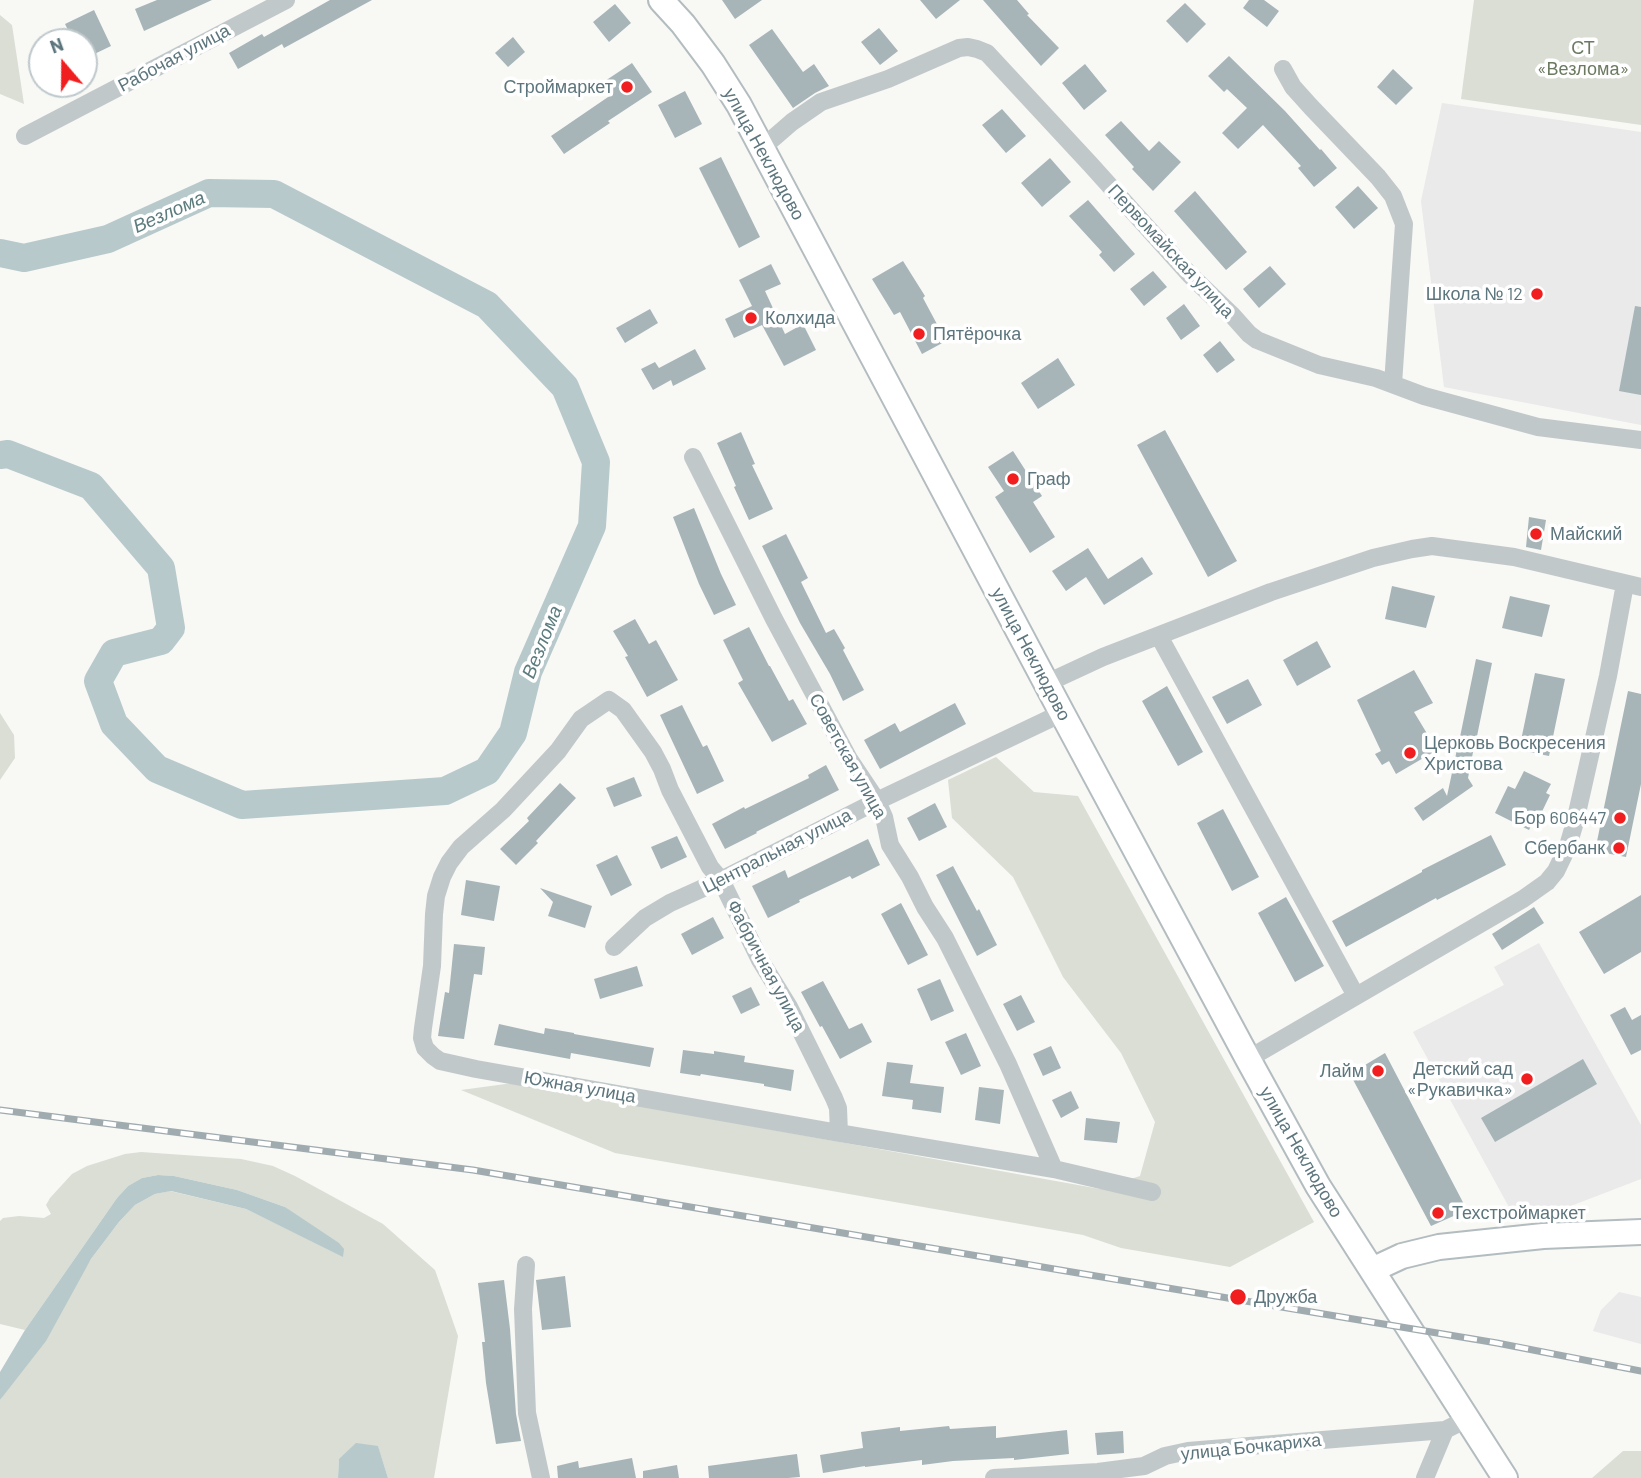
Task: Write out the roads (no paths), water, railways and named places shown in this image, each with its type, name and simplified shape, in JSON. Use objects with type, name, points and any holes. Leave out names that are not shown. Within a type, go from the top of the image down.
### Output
[{"type":"main road","name":"улица Неклюдово","points":[[661,0],[713,64],[739,105],[1062,713],[1318,1186],[1398,1311],[1456,1425],[1505,1478]]},
{"type":"main road","points":[[1372,1270],[1402,1256],[1438,1247],[1543,1236],[1641,1231]]},
{"type":"street","name":"Рабочая улица","points":[[25,136],[286,0]]},
{"type":"street","name":"Первомайская улица","points":[[762,148],[821,102],[888,79],[960,48],[977,49],[987,53],[1191,275],[1249,334],[1268,345],[1320,365],[1376,378],[1424,396],[1538,427],[1641,440]]},
{"type":"street","points":[[1283,69],[1293,87],[1393,196],[1404,225],[1393,384]]},
{"type":"street","name":"Советская улица","points":[[693,457],[774,619],[849,759],[877,801],[884,817],[890,845],[945,938],[1009,1064],[1054,1170]]},
{"type":"street","points":[[1047,683],[1103,657],[1284,588],[1412,548],[1432,547],[1514,557],[1633,585],[1608,676],[1575,822],[1568,846],[1556,871],[1547,882],[1523,899],[1248,1059]]},
{"type":"street","points":[[1159,636],[1356,996]]},
{"type":"street","name":"Фабричная улица","points":[[609,700],[623,710],[663,769],[670,790],[710,867],[721,880],[760,960],[789,1007],[834,1098],[838,1108],[839,1133]]},
{"type":"street","name":"Южная улица","points":[[609,700],[581,719],[558,751],[449,863],[436,896],[432,966],[422,1038],[425,1048],[440,1061],[476,1069],[1054,1170],[1152,1192]]},
{"type":"street","name":"Центральная улица","points":[[614,947],[645,918],[670,903],[1062,713]]},
{"type":"street","points":[[526,1265],[523,1309],[527,1413],[541,1478]]},
{"type":"street","points":[[1424,1478],[1456,1425]]},
{"type":"street","name":"улица Бочкариха","points":[[994,1478],[1144,1472],[1165,1456],[1188,1451],[1456,1425]]},
{"type":"waterway","name":"Везлома","points":[[0,253],[24,258],[108,239],[209,193],[274,194],[487,305],[565,387],[596,462],[592,526],[528,672],[513,733],[487,771],[445,791],[242,805],[157,769],[114,724],[98,681],[114,653],[161,641],[171,628],[161,568],[91,486],[8,454],[0,455]]},
{"type":"railway","points":[[0,1110],[473,1170],[1497,1343],[1641,1371]]},
{"type":"place","name":"Строймаркет","points":[[627,87]]},
{"type":"place","name":"Школа № 12","points":[[1537,294]]},
{"type":"place","name":"Колхида","points":[[751,318]]},
{"type":"place","name":"Пятёрочка","points":[[919,334]]},
{"type":"place","name":"Граф","points":[[1013,479]]},
{"type":"place","name":"Майский","points":[[1536,534]]},
{"type":"place","name":"Церковь Воскресения Христова","points":[[1410,753]]},
{"type":"place","name":"Бор 606447","points":[[1620,818]]},
{"type":"place","name":"Сбербанк","points":[[1619,848]]},
{"type":"place","name":"Лайм","points":[[1378,1071]]},
{"type":"place","name":"Детский сад «Рукавичка»","points":[[1527,1079]]},
{"type":"place","name":"Техстроймаркет","points":[[1438,1213]]},
{"type":"place","name":"Дружба","points":[[1238,1297]]},
{"type":"park label","name":"СТ «Везлома»","points":[[1583,58]]}]
